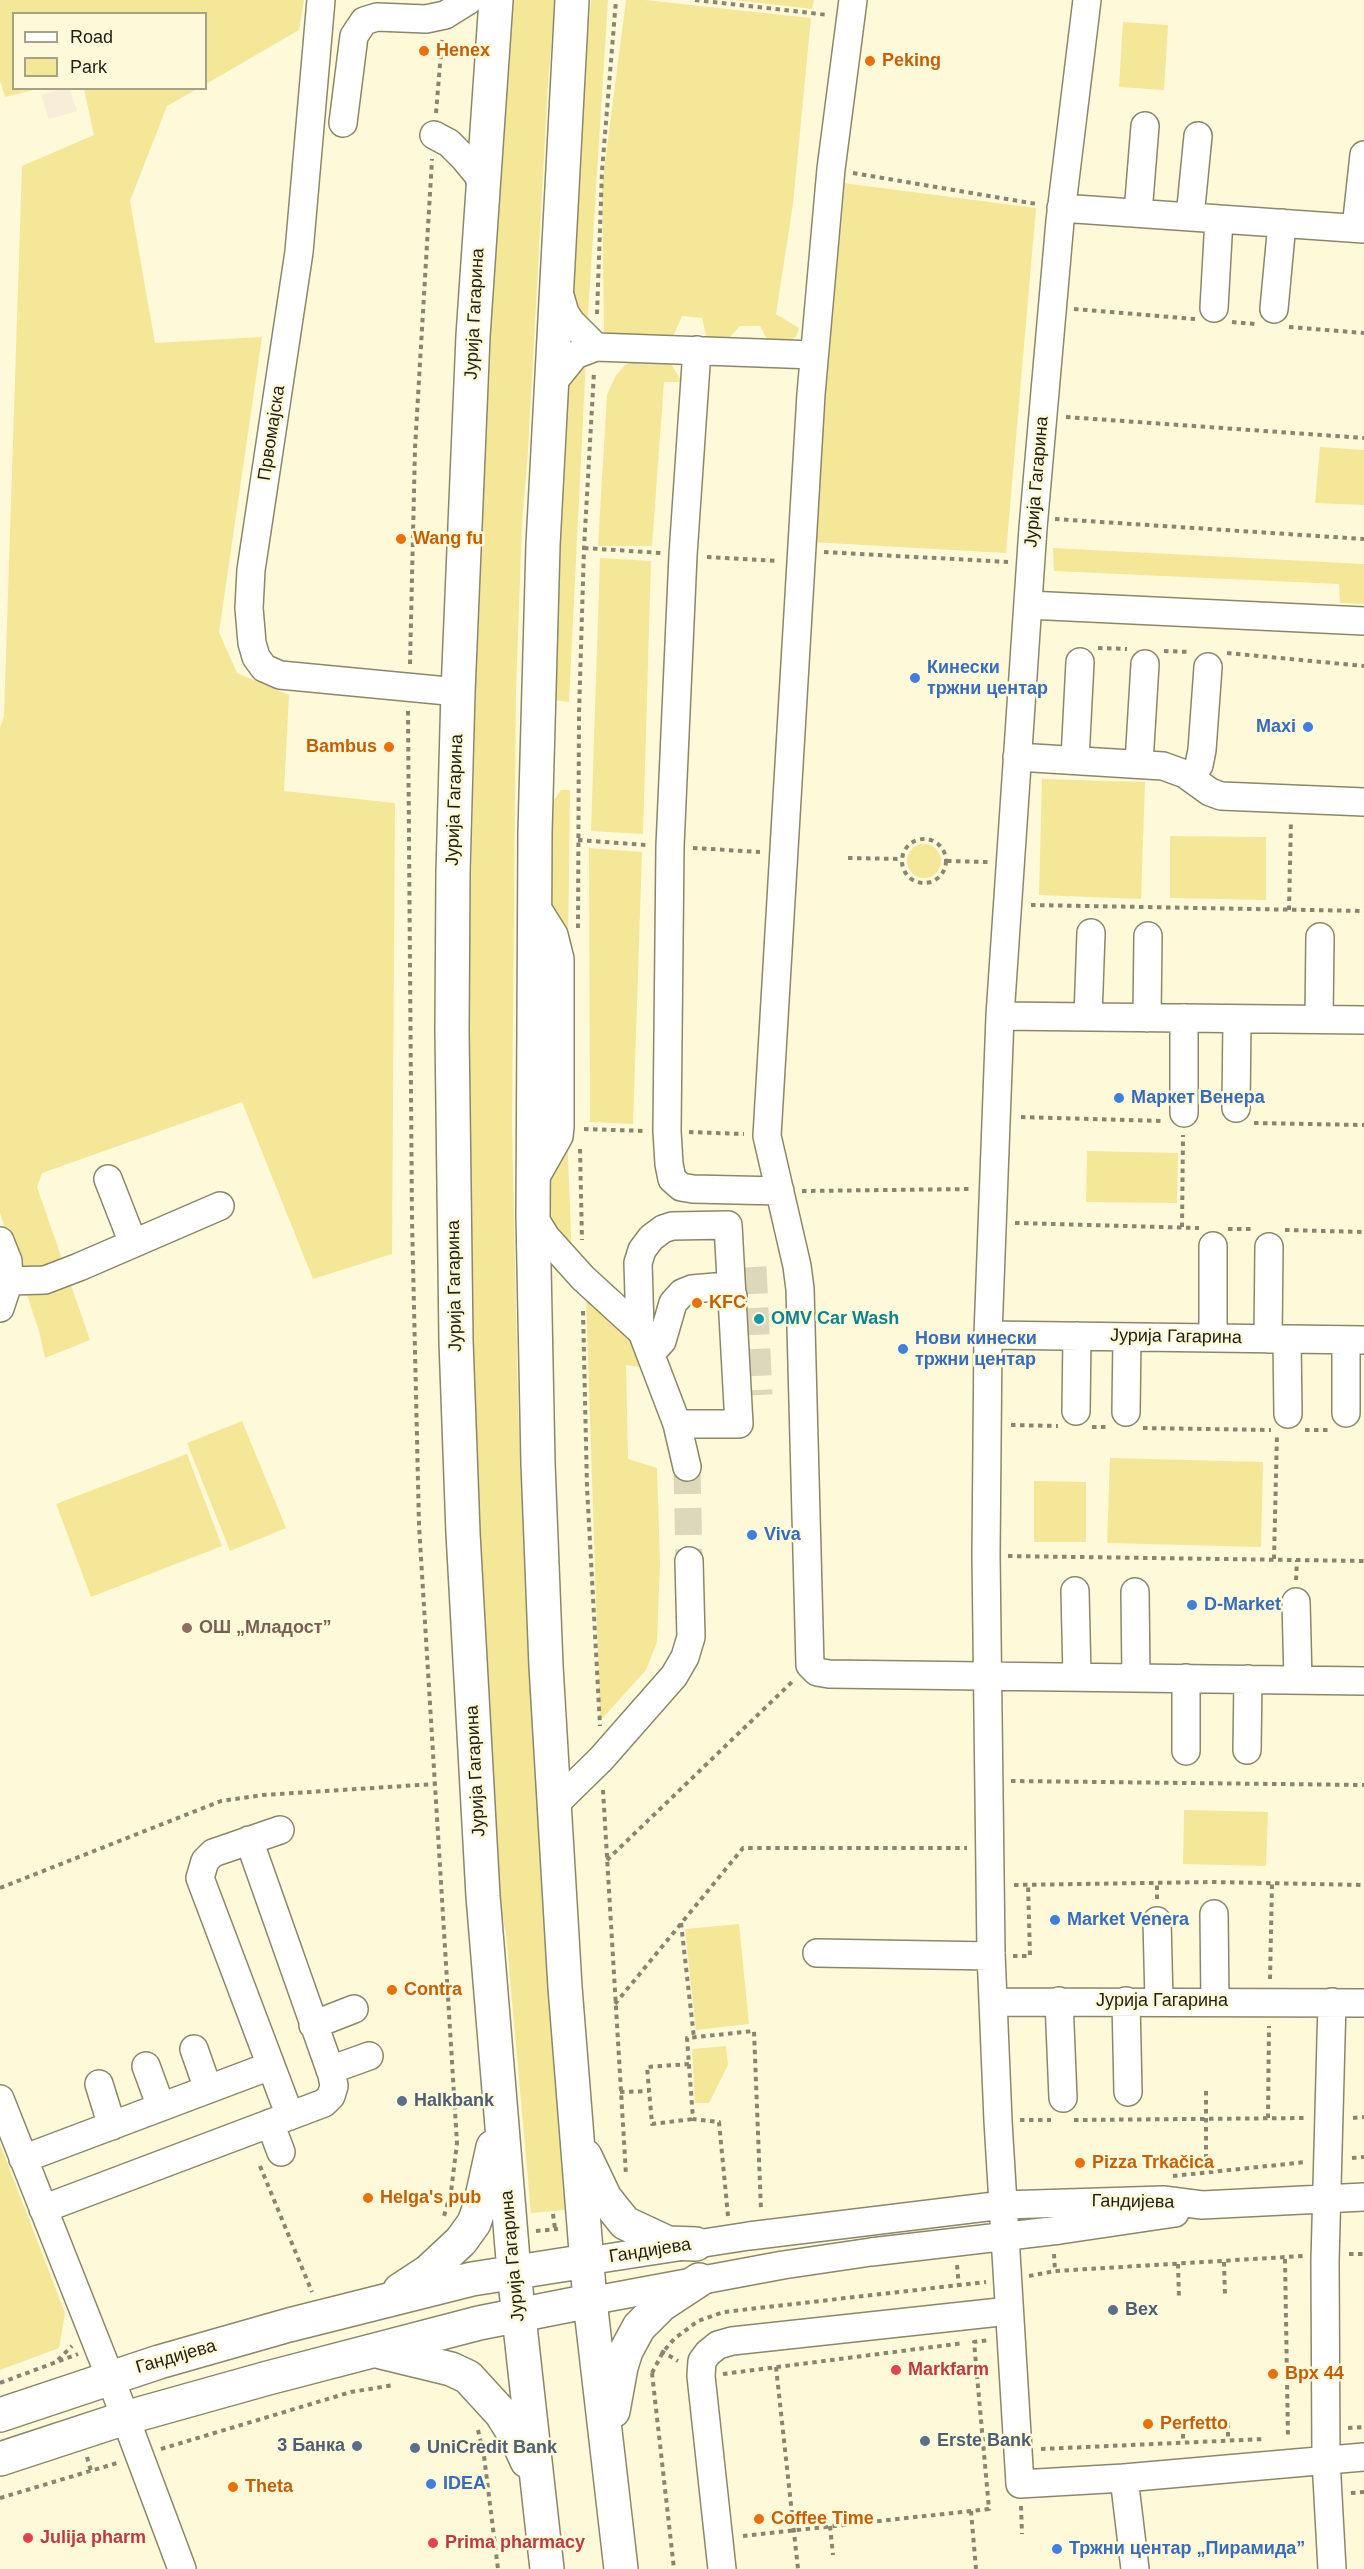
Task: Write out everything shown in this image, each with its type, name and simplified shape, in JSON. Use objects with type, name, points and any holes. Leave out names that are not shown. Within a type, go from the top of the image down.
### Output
[{"type":"main road","name":"Јурија Гагарина","points":[[496,0],[473,336],[458,692],[452,1019],[456,1341],[463,1533],[483,1896],[518,2315],[547,2569]]},
{"type":"main road","points":[[572,0],[550,386],[541,604],[534,903],[533,1216],[539,1487],[553,1806],[577,2138],[569,2228],[587,2261],[621,2569]]},
{"type":"main road","points":[[382,2302],[429,2271],[461,2241],[474,2223],[485,2185],[500,2110]]},
{"type":"main road","points":[[577,2138],[605,2198],[625,2223],[668,2243],[696,2244]]},
{"type":"main road","name":"Гандијева","points":[[0,2415],[110,2377],[277,2328],[472,2279],[587,2261]]},
{"type":"main road","points":[[608,2467],[621,2367],[626,2351],[639,2327],[666,2300],[699,2280]]},
{"type":"main road","name":"Гандијева","points":[[0,2459],[125,2418],[518,2315],[590,2301]]},
{"type":"main road","points":[[376,2351],[452,2368],[468,2377],[501,2413],[516,2437],[537,2482]]},
{"type":"street","name":"Првомајска","points":[[321,0],[299,252],[251,570],[249,608],[252,643],[256,657],[264,668],[280,675],[458,692]]},
{"type":"street","points":[[343,123],[354,36],[364,21],[377,17],[426,20],[445,15],[469,0]]},
{"type":"street","name":"Јурија Гагарина","points":[[1087,0],[1061,208],[1042,415],[1000,1016],[988,1335],[986,1555],[989,1848],[998,2121],[1020,2484],[1124,2478]]},
{"type":"street","points":[[852,9],[831,169],[814,355],[767,1136],[797,1266],[800,1289],[810,1665],[817,1672],[829,1674],[1364,1681]]},
{"type":"street","points":[[1138,213],[1145,126]]},
{"type":"street","points":[[434,135],[449,143],[464,158],[478,176],[482,186]]},
{"type":"street","points":[[1190,217],[1197,136]]},
{"type":"street","points":[[1061,208],[1360,229],[1364,155]]},
{"type":"street","points":[[1214,308],[1219,219]]},
{"type":"street","points":[[1274,309],[1282,223]]},
{"type":"street","points":[[556,282],[565,313],[577,330],[596,346]]},
{"type":"street","points":[[550,386],[575,355],[596,346],[814,355]]},
{"type":"street","points":[[696,350],[683,555],[670,846],[667,1131],[669,1164],[672,1179],[687,1188],[780,1191]]},
{"type":"street","points":[[1028,605],[1364,621]]},
{"type":"street","points":[[1075,759],[1080,662]]},
{"type":"street","points":[[1138,763],[1145,664]]},
{"type":"street","points":[[1191,778],[1199,765],[1202,750],[1208,667]]},
{"type":"street","points":[[1017,757],[1163,766],[1191,778],[1210,792],[1221,796],[1364,802]]},
{"type":"street","points":[[1088,1017],[1091,933]]},
{"type":"street","points":[[1147,1018],[1148,936]]},
{"type":"street","points":[[1319,1020],[1320,937]]},
{"type":"street","points":[[1000,1016],[1364,1020]]},
{"type":"street","points":[[1184,1018],[1184,1113]]},
{"type":"street","points":[[1236,1108],[1237,1018]]},
{"type":"street","points":[[108,1179],[133,1243]]},
{"type":"street","points":[[9,1281],[45,1280],[220,1206]]},
{"type":"street","points":[[533,1216],[546,1238],[646,1341],[662,1341],[673,1303],[682,1293],[692,1289],[715,1287],[727,1291],[733,1285]]},
{"type":"street","points":[[678,1424],[739,1424],[728,1225],[683,1224],[663,1229],[651,1238],[642,1250],[638,1263],[646,1341],[666,1398],[678,1424],[687,1467]]},
{"type":"street","points":[[1213,1338],[1214,1234]]},
{"type":"street","points":[[1270,1235],[1278,1339],[1294,1422]]},
{"type":"street","points":[[0,1241],[8,1261],[9,1281],[0,1308]]},
{"type":"street","name":"Јурија Гагарина","points":[[988,1335],[1355,1340]]},
{"type":"street","points":[[1076,1421],[1077,1336]]},
{"type":"street","points":[[1127,1422],[1128,1337]]},
{"type":"street","points":[[1340,1421],[1355,1340]]},
{"type":"street","points":[[553,1806],[601,1759],[674,1676],[685,1657],[691,1637],[689,1561]]},
{"type":"street","points":[[1075,1591],[1077,1677]]},
{"type":"street","points":[[1135,1592],[1136,1677]]},
{"type":"street","points":[[1296,1602],[1298,1680]]},
{"type":"street","points":[[1186,1678],[1186,1751]]},
{"type":"street","points":[[1247,1750],[1248,1679]]},
{"type":"street","points":[[280,1830],[218,1851],[208,1857],[202,1866],[200,1878],[270,2066],[269,2124],[281,2152]]},
{"type":"street","points":[[43,2209],[328,2100],[334,2086],[330,2070],[249,1840]]},
{"type":"street","points":[[1214,1914],[1215,2002]]},
{"type":"street","points":[[1157,1921],[1159,2001]]},
{"type":"street","points":[[817,1953],[992,1956]]},
{"type":"street","points":[[1059,2001],[1060,2113]]},
{"type":"street","points":[[1126,2001],[1128,2092]]},
{"type":"street","name":"Јурија Гагарина","points":[[993,2002],[1364,2003]]},
{"type":"street","points":[[1332,2002],[1327,2198],[1333,2441],[1332,2569]]},
{"type":"street","points":[[313,2025],[354,2009]]},
{"type":"street","points":[[194,2049],[208,2089]]},
{"type":"street","points":[[330,2070],[369,2056]]},
{"type":"street","points":[[146,2066],[161,2107]]},
{"type":"street","points":[[24,2159],[270,2066]]},
{"type":"street","points":[[99,2084],[112,2126]]},
{"type":"street","points":[[0,2099],[110,2377],[182,2569]]},
{"type":"street","name":"Гандијева","points":[[587,2261],[696,2244],[1003,2205],[1163,2200],[1202,2205],[1364,2197]]},
{"type":"street","name":"Гандијева","points":[[590,2301],[699,2280],[871,2252],[1163,2216],[1202,2205]]},
{"type":"street","points":[[722,2569],[701,2376],[702,2361],[718,2344],[1009,2311]]},
{"type":"street","points":[[1135,2569],[1124,2478],[1333,2441],[1364,2457]]},
{"type":"path","points":[[578,929],[579,713],[584,548],[596,346],[602,171],[615,0]]},
{"type":"path","points":[[694,0],[852,9]]},
{"type":"path","points":[[439,2224],[444,2218],[451,2192],[457,2143],[418,1478],[411,1151],[409,689],[415,448],[434,135],[445,15]]},
{"type":"path","points":[[831,169],[1061,208]]},
{"type":"path","points":[[1042,415],[1364,438]]},
{"type":"path","points":[[1034,518],[1364,539]]},
{"type":"path","points":[[802,551],[1030,563]]},
{"type":"path","points":[[1289,910],[1292,800]]},
{"type":"path","points":[[921,838],[929,839],[942,847],[946,861],[942,874],[937,879],[923,883],[910,878],[902,859],[908,845],[921,838]]},
{"type":"path","points":[[848,858],[902,859]]},
{"type":"path","points":[[946,861],[1010,862]]},
{"type":"path","points":[[1007,904],[1364,911]]},
{"type":"path","points":[[1182,1227],[1184,1113]]},
{"type":"path","points":[[580,1140],[587,1487],[627,2186]]},
{"type":"path","points":[[780,1191],[994,1189]]},
{"type":"path","points":[[993,1223],[1182,1227],[1214,1234],[1364,1232]]},
{"type":"path","points":[[987,1425],[1076,1421],[1277,1430],[1274,1560]]},
{"type":"path","points":[[1294,1422],[1340,1421]]},
{"type":"path","points":[[986,1555],[1364,1561]]},
{"type":"path","points":[[607,1860],[810,1665]]},
{"type":"path","points":[[989,1780],[1364,1785]]},
{"type":"path","points":[[0,1888],[221,1801],[263,1795],[435,1784]]},
{"type":"path","points":[[615,2004],[743,1848],[989,1848]]},
{"type":"path","points":[[990,1885],[1213,1882],[1364,1886]]},
{"type":"path","points":[[1028,1884],[1030,1956]]},
{"type":"path","points":[[681,1923],[694,2037]]},
{"type":"path","points":[[693,2119],[687,2038],[754,2031],[761,2217]]},
{"type":"path","points":[[689,2064],[647,2067],[652,2124],[693,2119],[719,2122],[728,2220]]},
{"type":"path","points":[[620,2092],[649,2091]]},
{"type":"path","points":[[1206,2091],[1206,2172]]},
{"type":"path","points":[[998,2121],[1060,2113],[1206,2119],[1364,2118]]},
{"type":"path","points":[[269,2124],[312,2293]]},
{"type":"path","points":[[553,2214],[569,2228]]},
{"type":"path","points":[[511,2232],[569,2228]]},
{"type":"path","points":[[954,2241],[964,2343]]},
{"type":"path","points":[[1351,2254],[1364,2254]]},
{"type":"path","points":[[1285,2259],[1288,2438]]},
{"type":"path","points":[[1224,2262],[1225,2296]]},
{"type":"path","points":[[1178,2264],[1179,2298]]},
{"type":"path","points":[[301,2296],[321,2291]]},
{"type":"path","points":[[639,2327],[652,2373],[674,2569]]},
{"type":"path","points":[[701,2376],[1010,2338]]},
{"type":"path","points":[[718,2539],[989,2509],[974,2342]]},
{"type":"path","points":[[0,2383],[55,2363]]},
{"type":"path","points":[[776,2367],[798,2569]]},
{"type":"path","points":[[183,2440],[351,2392],[380,2385],[402,2384]]},
{"type":"path","points":[[473,2421],[484,2456],[498,2569]]},
{"type":"path","points":[[1183,2425],[1183,2443]]},
{"type":"path","points":[[1278,2439],[1333,2441],[1364,2427]]},
{"type":"path","points":[[1030,2449],[1268,2439]]},
{"type":"path","points":[[0,2499],[92,2471]]},
{"type":"path","points":[[1352,2493],[1364,2492]]},
{"type":"path","points":[[971,2511],[976,2569]]},
{"type":"path","points":[[830,2526],[833,2555]]},
{"type":"shaded area","points":[[59,90],[70,90],[77,111],[49,119],[41,95]]},
{"type":"green space","points":[[0,0],[304,0],[299,30],[207,83],[207,12],[12,12],[12,90],[33,90],[5,97],[0,81]]},
{"type":"green space","points":[[510,0],[555,0],[522,523],[516,690],[512,1124],[518,1406],[529,1658],[541,1878],[565,2210],[531,2213],[506,1934],[497,1888],[488,1743],[470,1256],[468,1006],[478,516]]},
{"type":"green space","points":[[591,0],[608,0],[587,330],[565,299]]},
{"type":"green space","points":[[626,0],[645,0],[811,18],[793,204],[776,314],[799,328],[796,337],[782,343],[767,339],[760,326],[740,326],[728,339],[706,336],[702,318],[682,316],[673,337],[610,336],[604,332],[602,186]]},
{"type":"green space","points":[[734,0],[814,0],[812,9]]},
{"type":"green space","points":[[1123,22],[1168,25],[1164,90],[1119,87]]},
{"type":"green space","points":[[84,90],[195,90],[167,106],[130,201],[155,343],[262,337],[219,632],[237,673],[289,695],[284,791],[395,803],[392,1254],[313,1279],[242,1102],[42,1173],[37,1187],[90,1340],[45,1358],[39,1331],[0,1213],[0,728],[4,716],[22,166],[94,135]]},
{"type":"green space","points":[[835,182],[1036,208],[1006,553],[810,542]]},
{"type":"green space","points":[[586,359],[569,702],[555,700],[563,384]]},
{"type":"green space","points":[[634,361],[671,364],[682,382],[664,382],[652,546],[598,546],[607,395],[615,377],[625,365]]},
{"type":"green space","points":[[1320,447],[1364,450],[1364,505],[1315,503]]},
{"type":"green space","points":[[1053,548],[1364,564],[1364,604],[1340,603],[1339,584],[1054,571]]},
{"type":"green space","points":[[600,558],[651,561],[643,834],[591,831]]},
{"type":"green space","points":[[1042,779],[1145,782],[1141,899],[1039,895]]},
{"type":"green space","points":[[561,790],[570,790],[568,949],[546,912],[551,804]]},
{"type":"green space","points":[[1170,836],[1266,837],[1266,900],[1170,898]]},
{"type":"green space","points":[[924,844],[936,849],[941,861],[936,873],[924,878],[912,873],[907,861],[912,849]]},
{"type":"green space","points":[[589,848],[642,852],[633,1124],[590,1122]]},
{"type":"green space","points":[[567,1130],[572,1261],[550,1234],[547,1165]]},
{"type":"green space","points":[[1087,1151],[1178,1153],[1177,1203],[1086,1202]]},
{"type":"green space","points":[[586,1297],[629,1336],[646,1368],[626,1365],[628,1459],[657,1468],[660,1562],[657,1642],[646,1670],[600,1721]]},
{"type":"green space","points":[[242,1421],[286,1528],[230,1551],[187,1443]]},
{"type":"green space","points":[[187,1454],[222,1546],[91,1597],[56,1504]]},
{"type":"green space","points":[[1110,1458],[1263,1462],[1261,1547],[1107,1543]]},
{"type":"green space","points":[[1034,1481],[1086,1482],[1086,1542],[1034,1542]]},
{"type":"green space","points":[[1184,1810],[1268,1812],[1266,1866],[1183,1864]]},
{"type":"green space","points":[[739,1924],[749,2024],[696,2030],[685,1929]]},
{"type":"green space","points":[[726,2046],[728,2065],[709,2103],[695,2103],[692,2049]]},
{"type":"green space","points":[[0,2144],[65,2313],[59,2348],[0,2370]]},
{"type":"tunnel","points":[[753,1267],[759,1395]]},
{"type":"tunnel","points":[[687,1467],[689,1561]]},
{"type":"place","name":"Henex","points":[[424,51]]},
{"type":"place","name":"Peking","points":[[870,61]]},
{"type":"place","name":"Wang fu","points":[[401,539]]},
{"type":"place","name":"Кинески тржни центар","points":[[915,678]]},
{"type":"place","name":"Maxi","points":[[1308,727]]},
{"type":"place","name":"Bambus","points":[[389,747]]},
{"type":"place","name":"Маркет Венера","points":[[1119,1098]]},
{"type":"place","name":"KFC","points":[[697,1303]]},
{"type":"place","name":"OMV Car Wash","points":[[759,1319]]},
{"type":"place","name":"Нови кинески тржни центар","points":[[903,1349]]},
{"type":"place","name":"Viva","points":[[752,1535]]},
{"type":"place","name":"D-Market","points":[[1192,1605]]},
{"type":"place","name":"ОШ „Младост”","points":[[187,1628]]},
{"type":"place","name":"Market Venera","points":[[1055,1920]]},
{"type":"place","name":"Contra","points":[[392,1990]]},
{"type":"place","name":"Halkbank","points":[[402,2101]]},
{"type":"place","name":"Pizza Trkačica","points":[[1080,2163]]},
{"type":"place","name":"Helga's pub","points":[[368,2198]]},
{"type":"place","name":"Bex","points":[[1113,2310]]},
{"type":"place","name":"Markfarm","points":[[896,2370]]},
{"type":"place","name":"Врх 44","points":[[1273,2374]]},
{"type":"place","name":"Perfetto","points":[[1148,2424]]},
{"type":"place","name":"Erste Bank","points":[[925,2441]]},
{"type":"place","name":"3 Банка","points":[[357,2446]]},
{"type":"place","name":"UniCredit Bank","points":[[415,2448]]},
{"type":"place","name":"IDEA","points":[[431,2484]]},
{"type":"place","name":"Theta","points":[[233,2487]]},
{"type":"place","name":"Coffee Time","points":[[759,2519]]},
{"type":"place","name":"Julija pharm","points":[[28,2538]]},
{"type":"place","name":"Prima pharmacy","points":[[433,2543]]},
{"type":"place","name":"Тржни центар „Пирамида”","points":[[1057,2549]]}]
